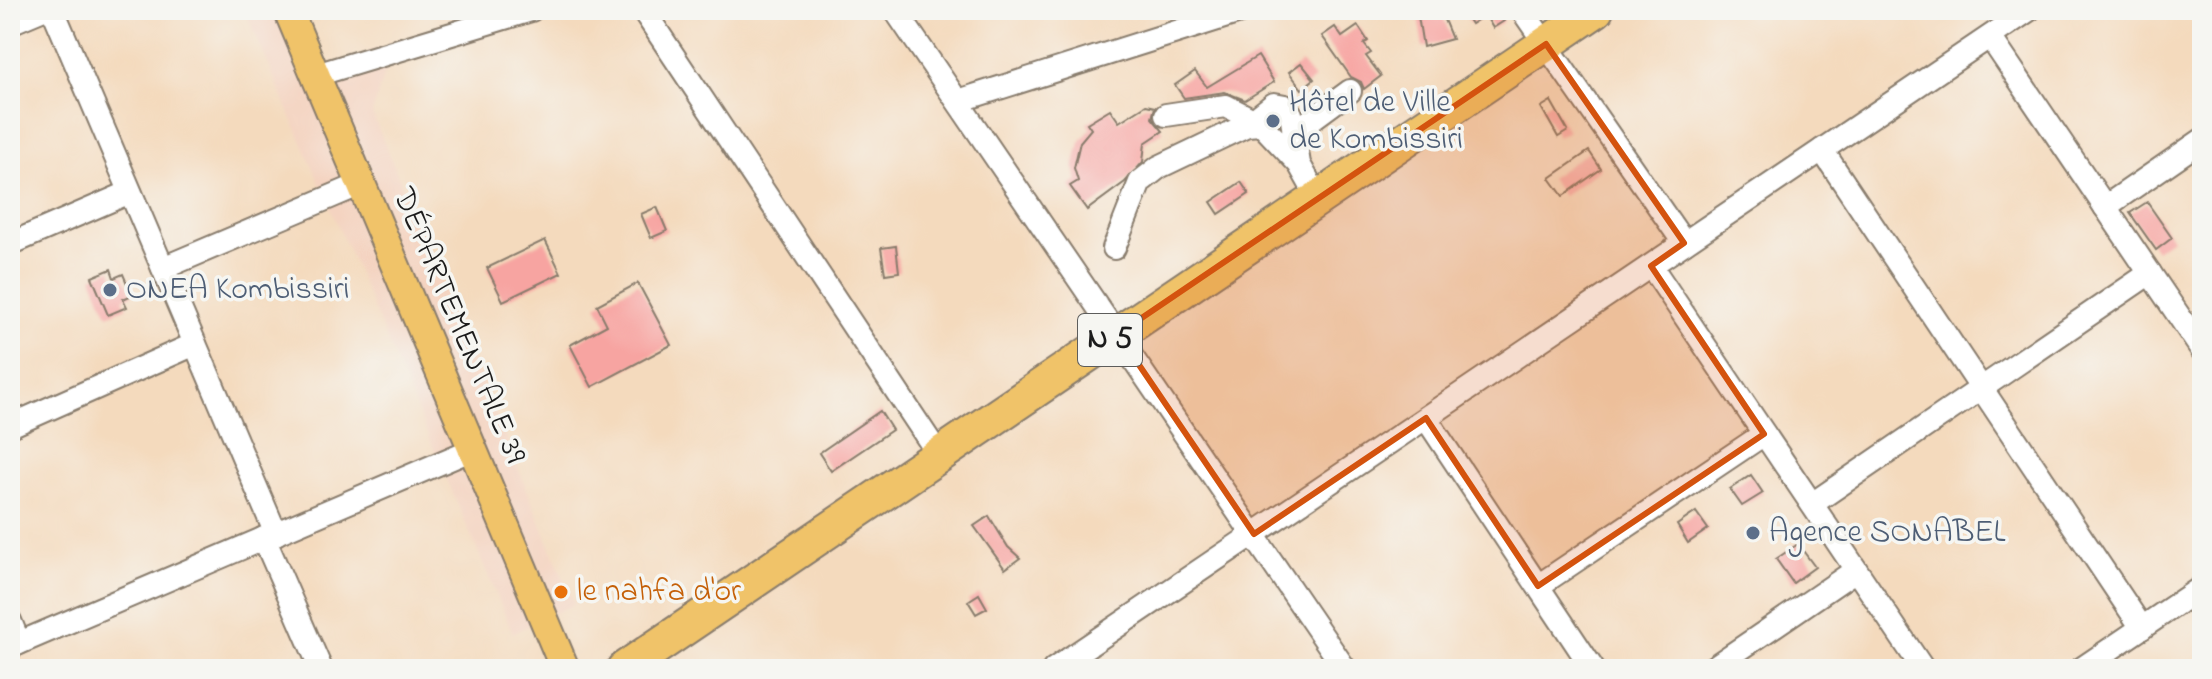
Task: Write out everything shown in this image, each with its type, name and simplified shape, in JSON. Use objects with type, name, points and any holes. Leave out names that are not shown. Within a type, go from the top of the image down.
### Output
[{"type":"highway","name":"N 5","points":[[624,669],[1596,10]]},
{"type":"main road","name":"DÉPARTEMENTALE 39","points":[[288,10],[565,669]]},
{"type":"street","points":[[10,23],[41,10]]},
{"type":"street","points":[[53,10],[195,344],[321,669]]},
{"type":"street","points":[[316,75],[531,10]]},
{"type":"street","points":[[643,10],[939,455]]},
{"type":"street","points":[[895,10],[1345,669]]},
{"type":"street","points":[[958,101],[1246,10]]},
{"type":"street","points":[[1522,10],[1684,243]]},
{"type":"street","points":[[1054,669],[2029,10]]},
{"type":"street","points":[[1990,37],[2201,345]]},
{"type":"street","points":[[1293,133],[1350,91]]},
{"type":"street","points":[[1261,124],[1260,115],[1274,104],[1285,106],[1291,114],[1299,164]]},
{"type":"street","points":[[1166,115],[1226,106],[1261,124],[1299,164],[1318,198]]},
{"type":"street","points":[[1114,248],[1140,182],[1159,167],[1247,125],[1261,124]]},
{"type":"street","points":[[2105,207],[2202,140]]},
{"type":"street","points":[[1822,150],[2142,628]]},
{"type":"street","points":[[163,268],[361,184]]},
{"type":"street","points":[[10,244],[130,192]]},
{"type":"street","points":[[1651,266],[1923,669]]},
{"type":"street","points":[[1812,504],[2150,273]]},
{"type":"street","points":[[10,426],[195,344]]},
{"type":"street","points":[[1426,418],[1593,669]]},
{"type":"street","points":[[1538,586],[1764,434]]},
{"type":"street","points":[[10,621],[15,645],[473,449]]},
{"type":"street","points":[[1711,669],[1856,570]]},
{"type":"street","points":[[2081,669],[2202,587]]},
{"type":"highlighted area","points":[[1546,44],[1684,243],[1651,266],[1764,434],[1538,586],[1426,418],[1254,534],[1118,334]]},
{"type":"shaded area","points":[[245,10],[288,10],[316,75],[391,52],[372,113],[574,604],[513,633]]},
{"type":"building","points":[[1417,10],[1440,10],[1452,39],[1423,47]]},
{"type":"building","points":[[1462,10],[1498,10],[1504,21],[1493,28],[1485,15],[1471,24]]},
{"type":"building","points":[[1358,26],[1368,41],[1364,44],[1371,53],[1366,56],[1381,76],[1364,89],[1361,82],[1351,77],[1322,36],[1335,27],[1342,37]]},
{"type":"building","points":[[1258,56],[1274,82],[1245,100],[1225,92],[1184,98],[1175,85],[1195,71],[1207,87]]},
{"type":"building","points":[[1301,63],[1314,79],[1302,89],[1289,72]]},
{"type":"building","points":[[1551,101],[1568,131],[1558,137],[1541,107]]},
{"type":"building","points":[[1146,105],[1155,107],[1152,118],[1163,131],[1145,143],[1143,162],[1125,182],[1087,210],[1070,186],[1078,181],[1074,168],[1080,142],[1091,129],[1087,123],[1110,109],[1119,122]]},
{"type":"building","points":[[1589,151],[1601,169],[1563,196],[1550,178]]},
{"type":"building","points":[[1241,182],[1249,194],[1219,214],[1211,202]]},
{"type":"building","points":[[2147,202],[2172,238],[2156,250],[2130,213]]},
{"type":"building","points":[[657,207],[667,231],[651,238],[641,214]]},
{"type":"building","points":[[545,240],[561,273],[503,301],[487,268]]},
{"type":"building","points":[[896,246],[899,272],[885,274],[881,248]]},
{"type":"building","points":[[111,269],[114,278],[123,274],[132,295],[123,299],[127,307],[108,315],[92,277]]},
{"type":"building","points":[[638,283],[671,345],[592,387],[570,345],[607,325],[597,305]]},
{"type":"building","points":[[880,411],[892,430],[831,471],[819,453]]},
{"type":"building","points":[[1751,475],[1763,493],[1742,506],[1730,489]]},
{"type":"building","points":[[1696,512],[1708,529],[1688,543],[1677,525]]},
{"type":"building","points":[[989,516],[1008,547],[1020,558],[1005,569],[974,526]]},
{"type":"building","points":[[1798,544],[1815,567],[1793,583],[1776,559]]},
{"type":"building","points":[[979,594],[987,608],[976,614],[968,601]]},
{"type":"place","name":"Hôtel de Ville de Kombissiri","points":[[1273,121]]},
{"type":"place","name":"ONEA Kombissiri","points":[[110,290]]},
{"type":"place","name":"Agence SONABEL","points":[[1753,533]]},
{"type":"place","name":"le nahfa d'or","points":[[561,592]]}]
